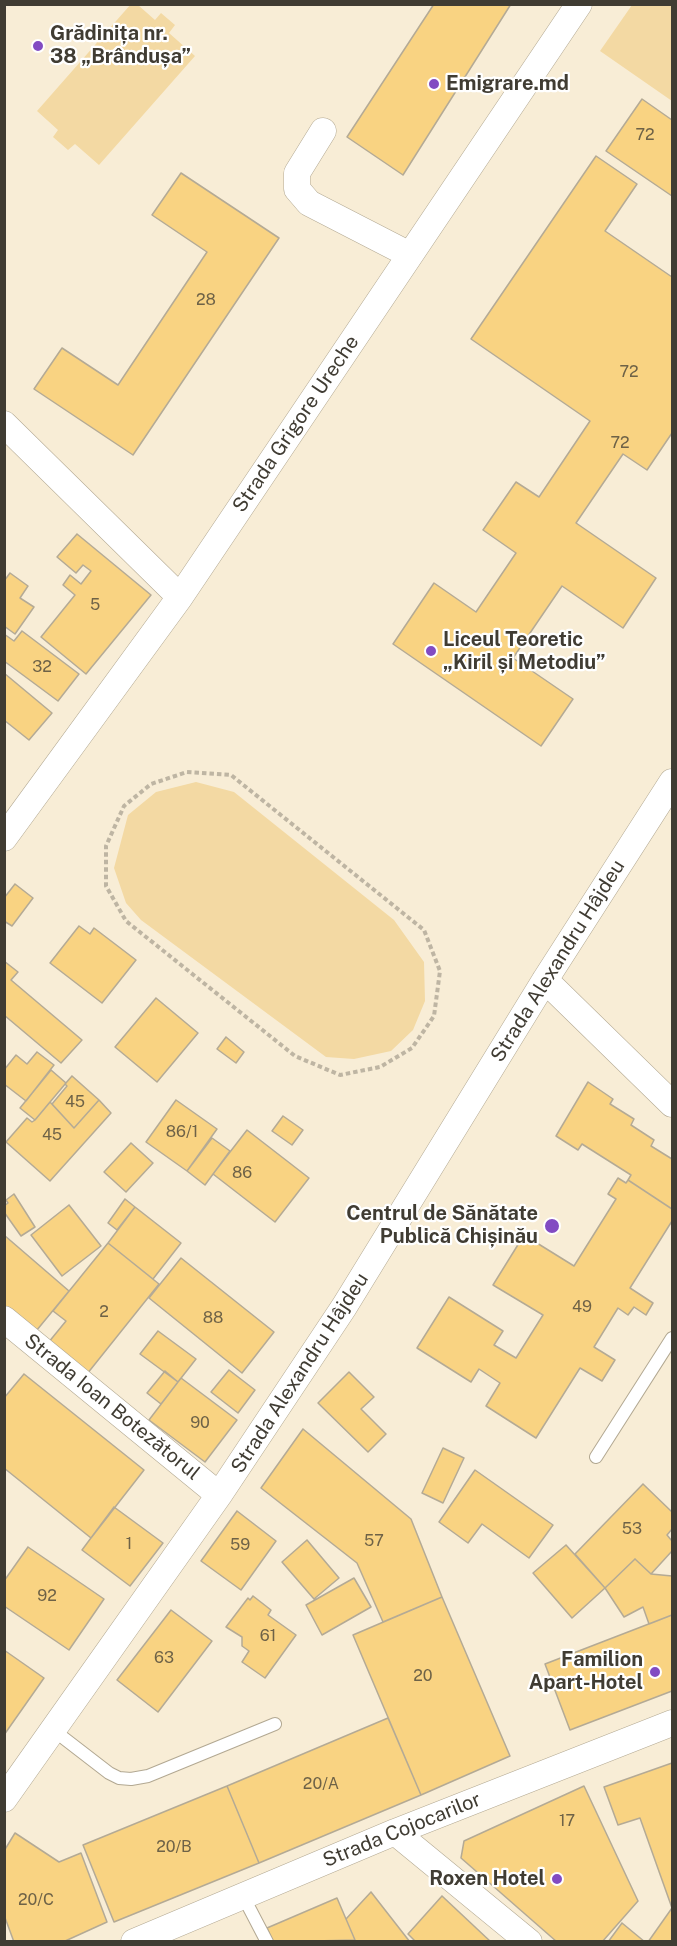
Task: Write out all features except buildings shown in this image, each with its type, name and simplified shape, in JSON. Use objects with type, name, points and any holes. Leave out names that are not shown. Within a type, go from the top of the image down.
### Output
[{"type":"street","name":"Strada Grigore Ureche","points":[[4,838],[180,597],[579,4]]},
{"type":"street","points":[[323,131],[297,173],[297,189],[309,203],[410,255]]},
{"type":"street","points":[[4,424],[180,597]]},
{"type":"street","name":"Strada Alexandru Hâjdeu","points":[[4,1799],[219,1496],[344,1307],[545,980],[672,782]]},
{"type":"street","points":[[545,980],[671,1097]]},
{"type":"street","name":"Strada Ioan Botezătorul","points":[[4,1319],[219,1496]]},
{"type":"street","name":"Strada Cojocarilor","points":[[134,1941],[394,1832],[672,1723]]},
{"type":"street","points":[[394,1832],[529,1941]]},
{"type":"lane","points":[[596,1457],[672,1338]]},
{"type":"lane","points":[[52,1729],[110,1773],[119,1778],[131,1779],[147,1776],[275,1724]]},
{"type":"lane","points":[[243,1896],[267,1941]]},
{"type":"path","points":[[187,772],[231,775],[424,930],[440,971],[434,1016],[412,1048],[380,1067],[340,1074],[295,1056],[126,921],[106,886],[106,846],[124,806],[150,784],[187,772]]},
{"type":"shaded area","points":[[131,4],[138,5],[155,20],[161,13],[175,25],[169,33],[195,56],[99,165],[75,144],[68,150],[53,137],[58,130],[37,111]]},
{"type":"shaded area","points":[[632,5],[672,5],[672,101],[600,51]]},
{"type":"shaded area","points":[[196,782],[234,792],[394,920],[424,962],[425,1001],[413,1030],[391,1051],[354,1059],[326,1057],[141,920],[126,903],[114,868],[128,815],[156,792]]},
{"type":"place","name":"Grădinița nr. 38 „Brândușa”","points":[[38,46]]},
{"type":"place","name":"Emigrare.md","points":[[434,84]]},
{"type":"place","name":"Liceul Teoretic „Kiril și Metodiu”","points":[[431,651]]},
{"type":"place","name":"Centrul de Sănătate Publică Chișinău","points":[[552,1226]]},
{"type":"place","name":"Familion Apart-Hotel","points":[[655,1672]]},
{"type":"place","name":"Roxen Hotel","points":[[557,1879]]}]
